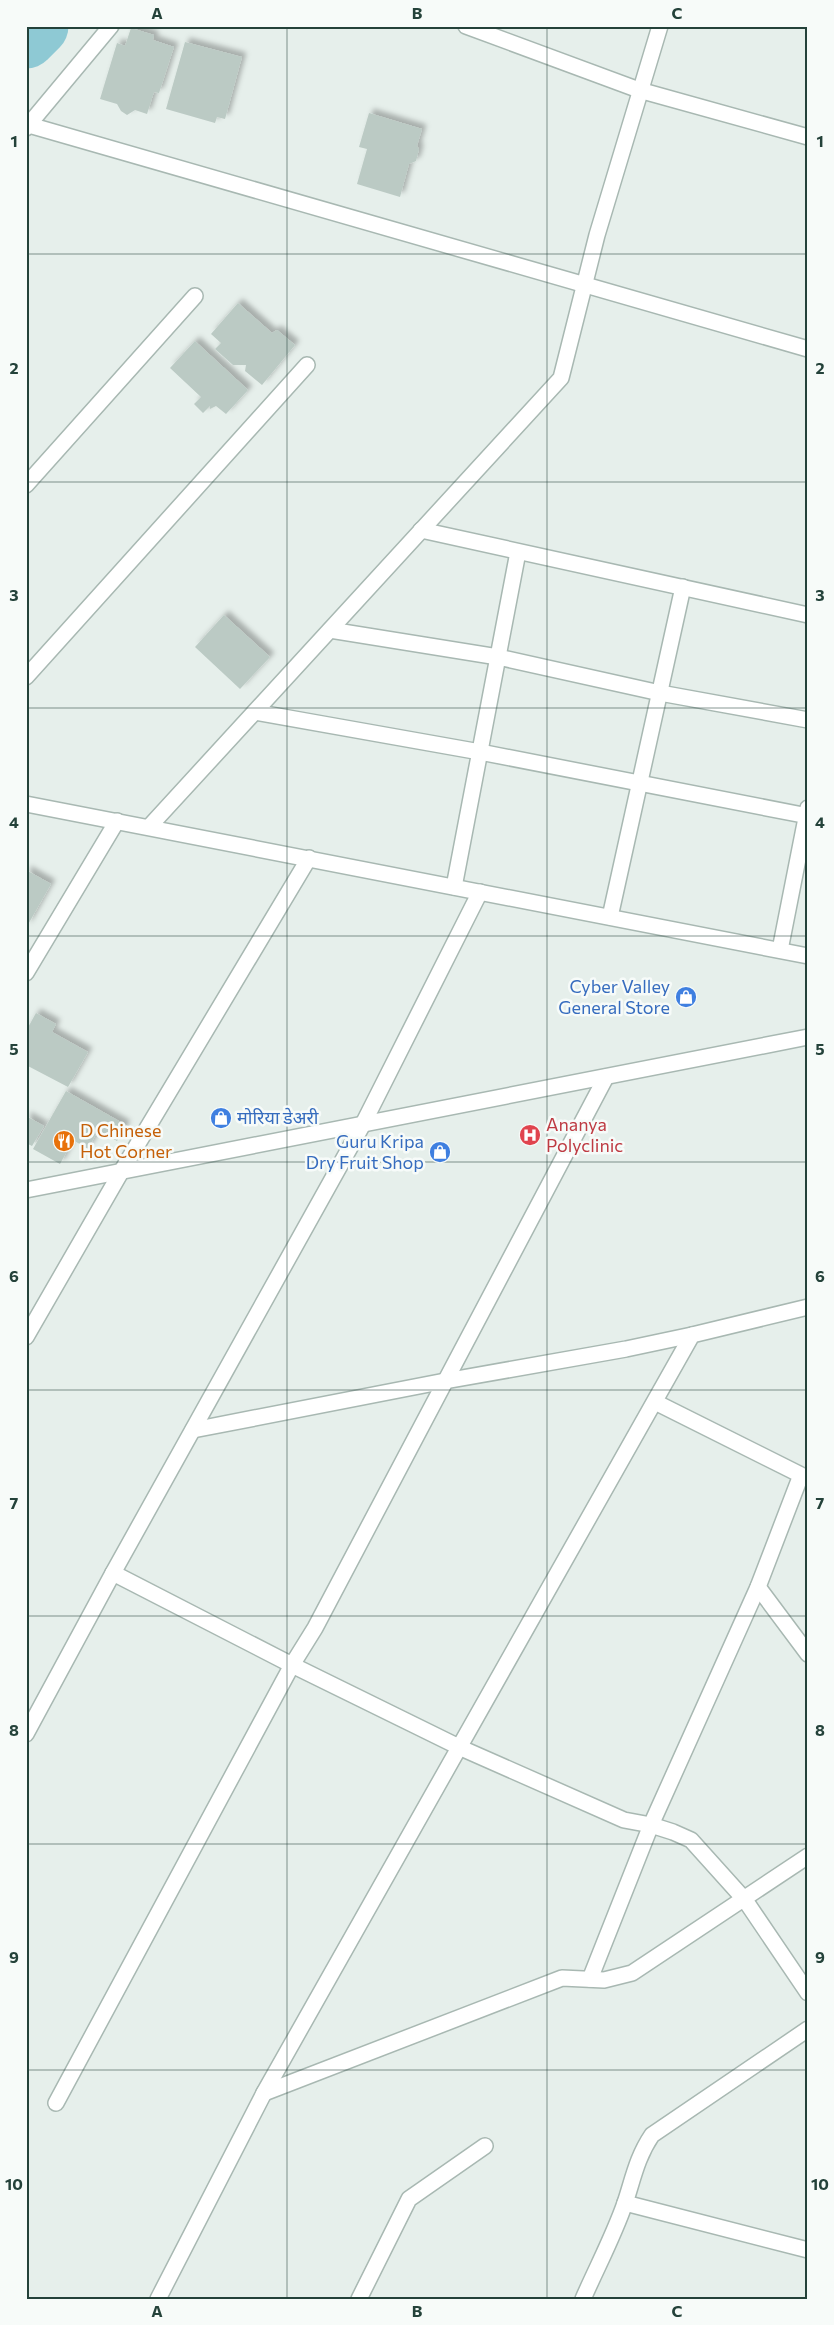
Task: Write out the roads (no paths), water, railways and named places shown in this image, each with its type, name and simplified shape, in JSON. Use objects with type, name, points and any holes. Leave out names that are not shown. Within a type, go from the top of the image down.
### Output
[{"type":"street","points":[[111,26],[28,127],[808,349]]},
{"type":"street","points":[[466,26],[639,90],[808,137]]},
{"type":"street","points":[[149,828],[561,378],[584,284],[639,90],[660,26]]},
{"type":"street","points":[[26,485],[195,296]]},
{"type":"street","points":[[26,677],[307,365]]},
{"type":"street","points":[[421,530],[808,615]]},
{"type":"street","points":[[454,887],[518,552]]},
{"type":"street","points":[[610,917],[683,587]]},
{"type":"street","points":[[330,630],[498,657],[660,693],[808,720]]},
{"type":"street","points":[[256,712],[480,752],[639,785],[807,814],[780,950]]},
{"type":"street","points":[[26,804],[808,956]]},
{"type":"street","points":[[26,973],[117,821]]},
{"type":"street","points":[[26,1337],[121,1172],[309,858]]},
{"type":"street","points":[[26,1734],[113,1573],[363,1124],[480,892]]},
{"type":"street","points":[[26,1190],[808,1037]]},
{"type":"street","points":[[56,2103],[292,1665],[320,1619],[606,1077]]},
{"type":"street","points":[[193,1430],[445,1381],[626,1349],[808,1307]]},
{"type":"street","points":[[158,2299],[264,2093],[461,1748],[692,1335]]},
{"type":"street","points":[[590,1979],[651,1825],[758,1587],[804,1476],[655,1402]]},
{"type":"street","points":[[113,1573],[292,1665],[461,1748],[624,1820],[651,1825],[691,1840],[745,1900],[808,1993]]},
{"type":"street","points":[[758,1587],[808,1654]]},
{"type":"street","points":[[264,2093],[562,1978],[604,1980],[632,1973],[745,1900],[808,1856]]},
{"type":"street","points":[[584,2299],[625,2203],[642,2149],[652,2135],[808,2029]]},
{"type":"street","points":[[359,2299],[409,2199],[485,2146]]},
{"type":"street","points":[[625,2203],[808,2250]]},
{"type":"waterway","points":[[26,38],[38,26]]},
{"type":"place","name":"Cyber Valley General Store","points":[[686,997]]},
{"type":"place","name":"मोरिया डेअरी","points":[[221,1118]]},
{"type":"place","name":"Ananya Polyclinic","points":[[530,1135]]},
{"type":"place","name":"D Chinese Hot Corner","points":[[64,1141]]},
{"type":"place","name":"Guru Kripa Dry Fruit Shop","points":[[440,1152]]}]
